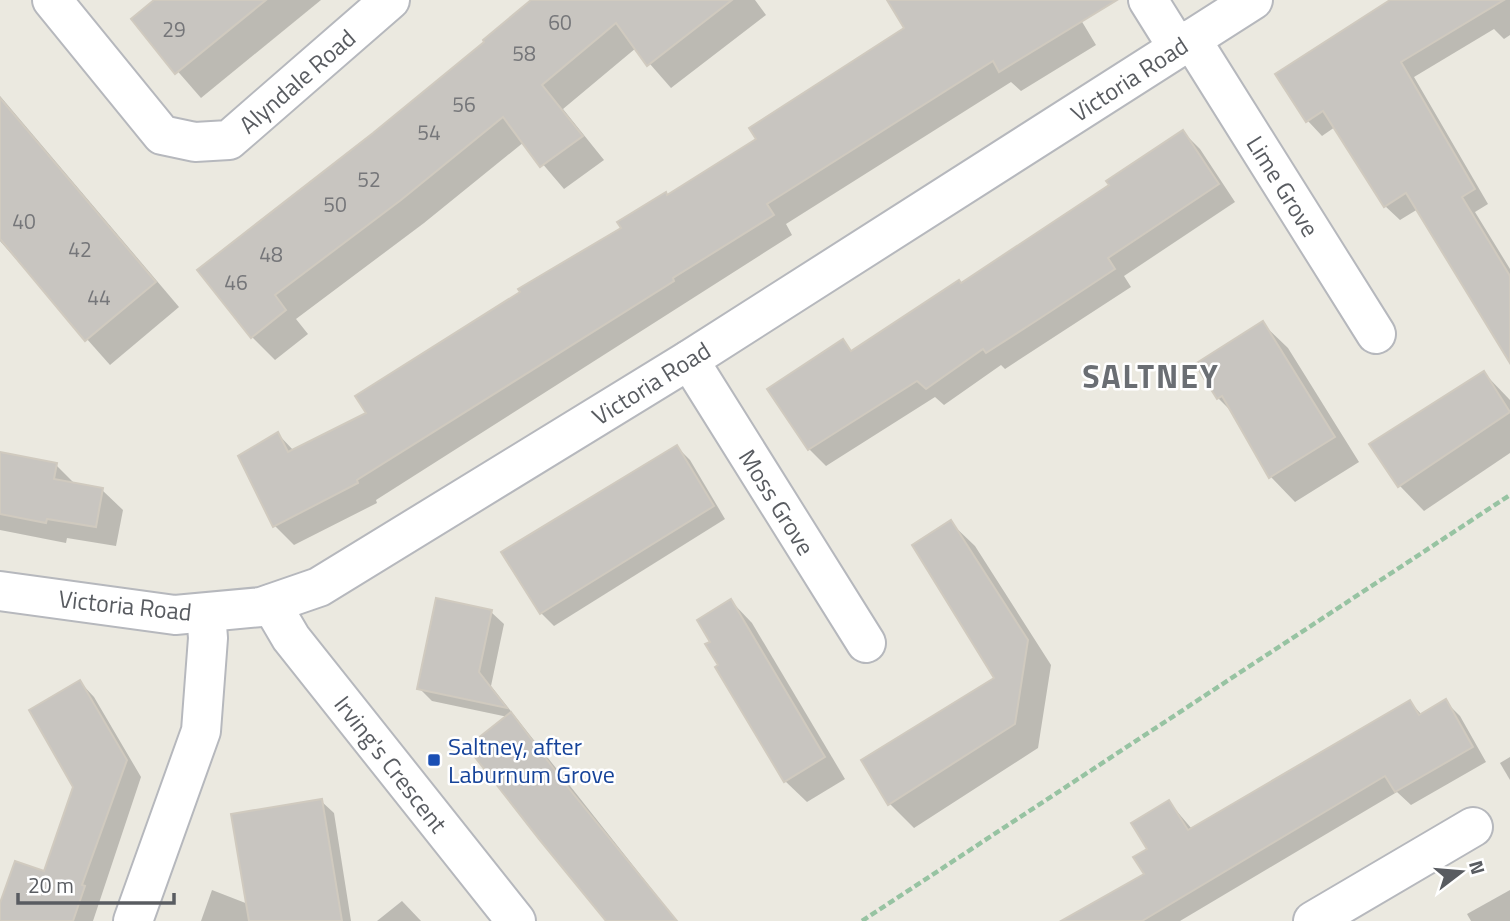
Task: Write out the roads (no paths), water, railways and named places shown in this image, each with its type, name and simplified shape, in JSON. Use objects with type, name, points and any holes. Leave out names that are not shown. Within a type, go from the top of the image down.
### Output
[{"type":"street","name":"Alyndale Road","points":[[52,0],[162,135],[195,142],[229,141],[390,0]]},
{"type":"street","name":"Lime Grove","points":[[1147,0],[1184,44],[1376,334]]},
{"type":"street","name":"Victoria Road","points":[[0,591],[175,615],[271,604],[319,587],[689,360],[1253,0]]},
{"type":"street","name":"Moss Grove","points":[[689,360],[866,643]]},
{"type":"street","name":"Irving's Crescent","points":[[271,604],[291,638],[516,921]]},
{"type":"street","points":[[133,921],[201,731],[208,638],[206,613]]},
{"type":"street","points":[[1313,921],[1472,828]]},
{"type":"place","name":"Saltney, after Laburnum Grove","points":[[434,760]]},
{"type":"district","name":"SALTNEY","points":[[1151,376]]}]
